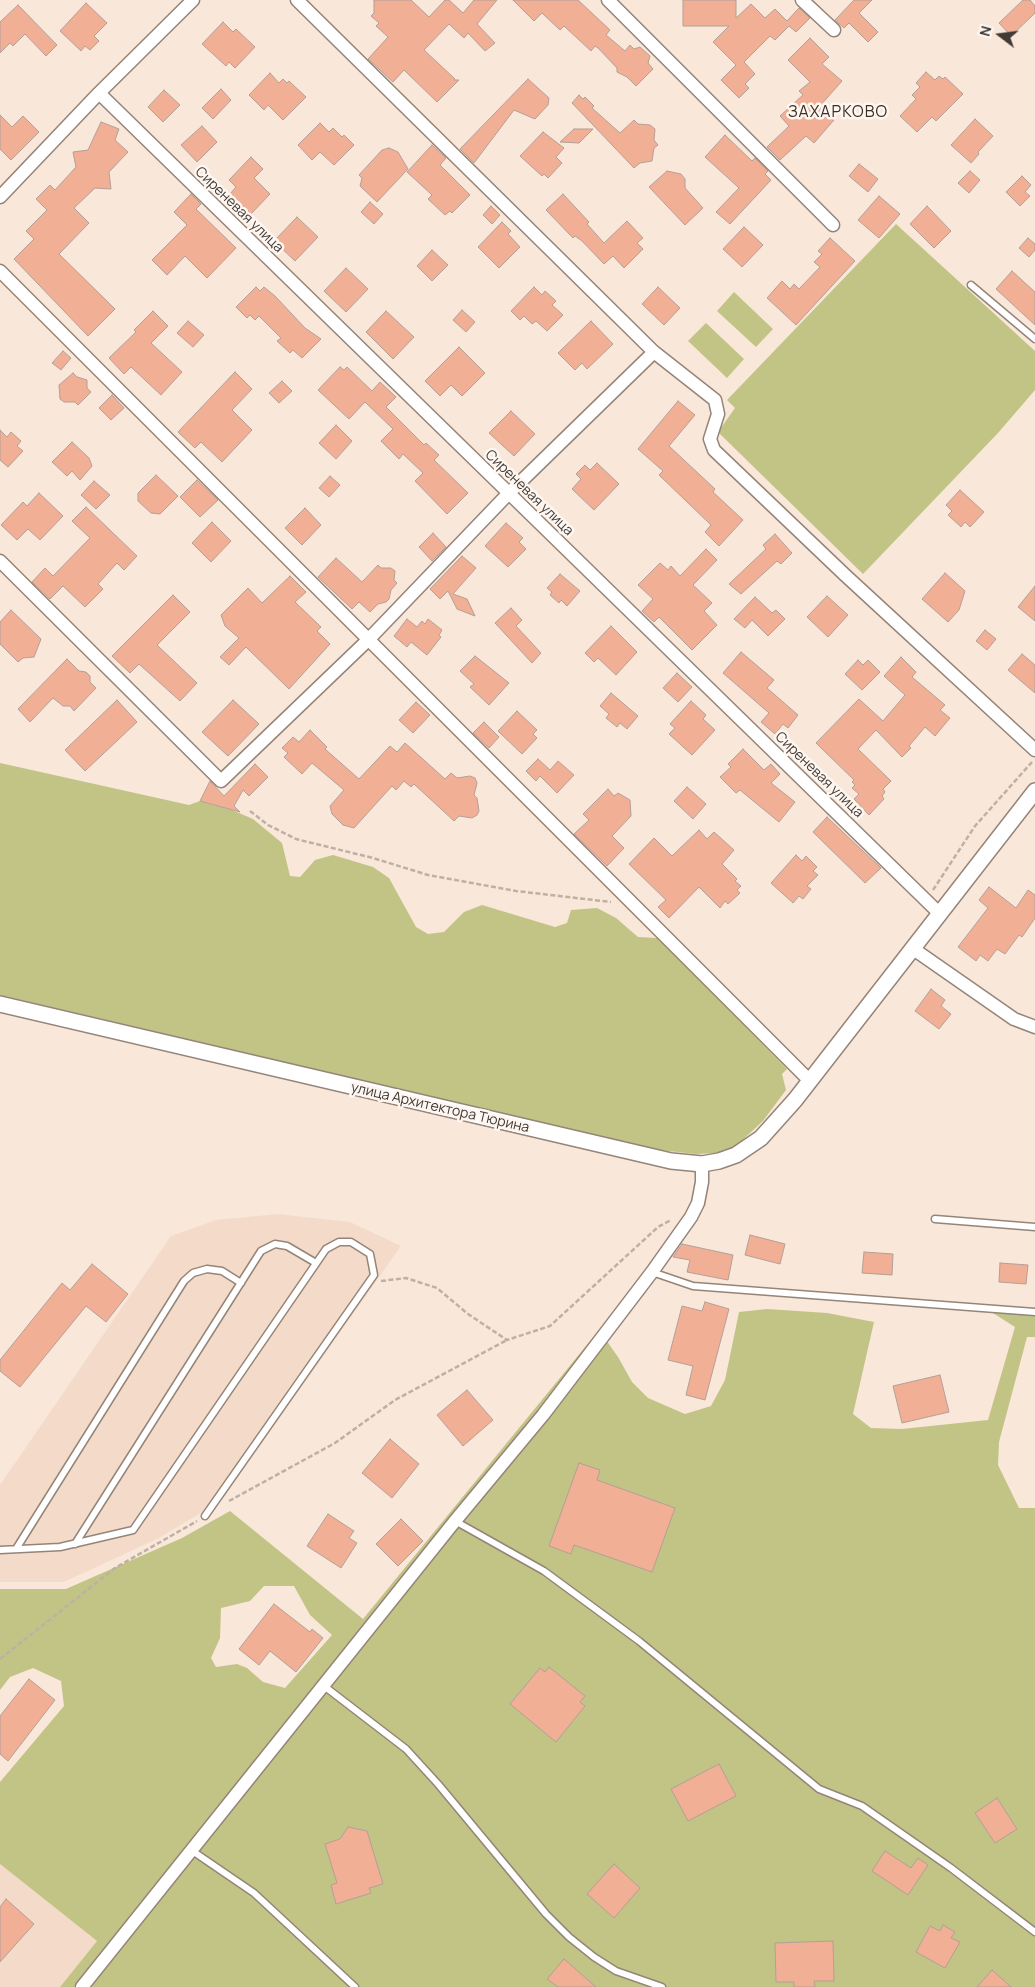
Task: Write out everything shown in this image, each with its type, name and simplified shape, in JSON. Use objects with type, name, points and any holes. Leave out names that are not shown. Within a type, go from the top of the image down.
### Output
[{"type":"street","points":[[0,197],[193,0]]},
{"type":"street","points":[[297,0],[654,352],[714,400],[718,414],[710,439],[714,450],[845,575],[1035,750]]},
{"type":"street","points":[[608,0],[833,225]]},
{"type":"street","points":[[802,0],[834,30]]},
{"type":"street","name":"Сиреневая улица","points":[[99,94],[939,913]]},
{"type":"street","points":[[0,271],[810,1081]]},
{"type":"street","points":[[0,561],[220,782],[368,640],[508,494],[654,352]]},
{"type":"street","name":"улица Архитектора Тюрина","points":[[0,1004],[548,1134],[671,1161],[702,1164],[719,1161],[748,1148],[761,1138],[810,1081],[1035,791]]},
{"type":"street","points":[[912,948],[1014,1019],[1035,1027]]},
{"type":"street","points":[[82,1987],[543,1415],[652,1272],[691,1217],[698,1203],[702,1182],[702,1164]]},
{"type":"lane","points":[[971,285],[1035,339]]},
{"type":"lane","points":[[935,1219],[1035,1227]]},
{"type":"lane","points":[[0,1550],[60,1547],[133,1530],[326,1249],[339,1242],[351,1242],[370,1254],[374,1275],[204,1516]]},
{"type":"lane","points":[[75,1544],[261,1251],[275,1244],[287,1246],[316,1263]]},
{"type":"lane","points":[[16,1549],[184,1281],[193,1273],[207,1269],[222,1271],[241,1283]]},
{"type":"lane","points":[[652,1272],[693,1286],[1035,1312]]},
{"type":"lane","points":[[455,1522],[544,1571],[639,1640],[819,1789],[862,1806],[951,1868],[1035,1932]]},
{"type":"lane","points":[[324,1686],[406,1750],[438,1784],[540,1907],[569,1937],[594,1957],[616,1970],[662,1987]]},
{"type":"lane","points":[[191,1850],[254,1893],[355,1987]]},
{"type":"path","points":[[926,900],[975,826],[1035,760]]},
{"type":"path","points":[[250,811],[268,825],[296,839],[373,858],[428,875],[516,891],[632,904]]},
{"type":"path","points":[[228,1501],[335,1443],[395,1400],[507,1340],[550,1326],[658,1227],[674,1218]]},
{"type":"path","points":[[374,1275],[383,1283],[406,1278],[436,1288],[468,1314],[507,1340]]},
{"type":"path","points":[[0,1659],[115,1568],[204,1516]]},
{"type":"shaded area","points":[[277,1214],[350,1222],[401,1246],[222,1500],[159,1538],[64,1582],[0,1582],[0,1485],[171,1236],[216,1220]]},
{"type":"shaded area","points":[[0,1864],[97,1941],[60,1987],[0,1987]]},
{"type":"green space","points":[[896,224],[1035,351],[1035,390],[998,433],[863,574],[718,432],[735,408],[727,400]]},
{"type":"green space","points":[[734,292],[773,329],[756,347],[717,311]]},
{"type":"green space","points":[[706,323],[744,359],[727,378],[688,341]]},
{"type":"green space","points":[[0,763],[189,805],[200,801],[232,810],[253,819],[282,843],[290,876],[300,877],[315,860],[333,855],[373,867],[389,878],[416,927],[428,934],[444,932],[464,912],[482,905],[555,927],[567,923],[571,910],[597,908],[616,918],[638,937],[658,938],[787,1069],[782,1074],[786,1090],[763,1121],[736,1146],[718,1153],[696,1154],[659,1150],[0,995]]},
{"type":"green space","points":[[985,1308],[1035,1312],[1035,1337],[1027,1337],[999,1442],[998,1465],[1019,1508],[1035,1508],[1035,1987],[60,1987],[97,1941],[0,1864],[0,1782],[64,1706],[61,1681],[33,1668],[10,1677],[0,1690],[0,1589],[66,1589],[182,1538],[230,1511],[363,1619],[599,1330],[618,1357],[632,1382],[648,1398],[685,1414],[711,1406],[725,1380],[739,1312],[767,1309],[827,1313],[874,1322],[853,1414],[871,1428],[902,1429],[988,1420],[1015,1327]],"holes":[[[264,1586],[294,1586],[310,1615],[332,1635],[285,1688],[263,1682],[247,1668],[237,1664],[216,1667],[211,1658],[220,1638],[221,1608],[250,1601]]]},
{"type":"building","points":[[374,0],[411,0],[429,17],[445,0],[449,0],[463,13],[474,0],[497,0],[477,24],[495,43],[485,51],[468,33],[464,38],[449,24],[424,50],[454,80],[459,80],[437,102],[404,70],[393,82],[368,59],[388,37],[376,26],[379,23],[371,16],[374,13]]},
{"type":"building","points":[[513,0],[578,0],[610,30],[606,35],[625,51],[630,45],[634,49],[640,47],[650,56],[648,63],[653,69],[636,86],[627,77],[617,72],[617,68],[598,48],[595,46],[591,51],[564,26],[560,30],[542,13],[534,21]]},
{"type":"building","points":[[683,0],[736,0],[736,18],[751,4],[765,18],[775,9],[787,21],[799,8],[810,18],[796,32],[789,26],[775,40],[770,36],[744,62],[755,74],[745,84],[749,88],[739,98],[721,80],[736,65],[713,42],[729,26],[683,26]]},
{"type":"building","points":[[854,0],[872,0],[859,13],[878,32],[868,42],[849,23],[844,28],[835,20]]},
{"type":"building","points":[[1023,0],[1030,0],[1035,6],[1035,13],[1011,36],[999,23]]},
{"type":"building","points":[[86,3],[107,23],[94,36],[99,41],[90,50],[85,46],[81,51],[60,31]]},
{"type":"building","points":[[18,5],[57,45],[46,56],[25,34],[13,46],[10,43],[0,53],[0,22]]},
{"type":"building","points":[[223,22],[233,32],[236,29],[255,47],[235,68],[229,62],[226,66],[202,44]]},
{"type":"building","points":[[810,38],[829,57],[822,64],[842,81],[819,107],[834,120],[814,143],[806,136],[780,160],[767,147],[789,126],[780,116],[803,95],[799,91],[810,82],[788,60]]},
{"type":"building","points":[[926,72],[935,80],[939,76],[943,79],[945,77],[963,94],[936,121],[932,117],[917,132],[900,116],[916,99],[912,95],[920,87],[916,83]]},
{"type":"building","points":[[270,73],[279,83],[283,79],[287,83],[289,81],[306,97],[283,120],[268,105],[264,110],[249,95]]},
{"type":"building","points":[[528,79],[549,98],[548,105],[535,119],[514,110],[474,163],[460,149]]},
{"type":"building","points":[[221,89],[231,100],[213,119],[202,108]]},
{"type":"building","points":[[164,90],[180,105],[163,122],[148,107]]},
{"type":"building","points":[[579,95],[583,99],[585,97],[594,106],[592,108],[620,133],[634,120],[638,124],[650,125],[655,129],[654,140],[658,145],[654,148],[652,161],[640,163],[634,168],[572,103]]},
{"type":"building","points":[[0,115],[12,127],[23,116],[39,132],[11,160],[0,149]]},
{"type":"building","points":[[975,119],[993,136],[978,152],[979,154],[971,163],[951,145]]},
{"type":"building","points":[[101,122],[119,129],[115,140],[128,152],[109,172],[111,189],[95,188],[74,208],[89,223],[59,254],[115,309],[88,336],[14,259],[34,239],[26,231],[47,210],[36,199],[50,185],[55,190],[76,167],[73,152],[88,150]]},
{"type":"building","points":[[320,123],[329,132],[333,128],[342,137],[344,135],[354,145],[334,165],[320,152],[312,160],[298,145]]},
{"type":"building","points":[[202,126],[217,142],[197,162],[181,145]]},
{"type":"building","points":[[574,129],[593,129],[579,143],[560,142]]},
{"type":"building","points":[[543,132],[564,148],[556,157],[562,163],[548,178],[544,174],[542,176],[520,156]]},
{"type":"building","points":[[725,135],[752,161],[755,158],[768,171],[765,174],[771,180],[730,224],[716,212],[739,188],[705,157]]},
{"type":"building","points":[[432,145],[446,158],[440,165],[470,195],[452,213],[450,211],[445,215],[428,199],[432,195],[407,172]]},
{"type":"building","points":[[389,148],[398,152],[408,169],[377,202],[360,186],[362,178],[359,175],[382,150]]},
{"type":"building","points":[[251,157],[263,169],[254,178],[270,194],[251,214],[230,194],[236,187],[229,180]]},
{"type":"building","points":[[859,164],[878,179],[868,192],[849,176]]},
{"type":"building","points":[[667,171],[681,174],[685,179],[685,188],[703,208],[685,225],[649,187]]},
{"type":"building","points":[[970,171],[980,180],[969,193],[958,183]]},
{"type":"building","points":[[1022,176],[1031,185],[1025,192],[1030,196],[1020,206],[1006,192]]},
{"type":"building","points":[[191,194],[201,204],[196,209],[236,248],[207,278],[185,256],[167,275],[152,260],[187,225],[174,212]]},
{"type":"building","points":[[563,194],[589,222],[587,224],[604,243],[627,221],[643,238],[637,243],[643,249],[624,268],[613,256],[604,264],[582,241],[575,236],[573,238],[546,210]]},
{"type":"building","points":[[879,196],[900,214],[879,238],[858,220]]},
{"type":"building","points":[[370,202],[383,214],[374,224],[361,212]]},
{"type":"building","points":[[491,206],[500,215],[492,224],[483,215]]},
{"type":"building","points":[[927,206],[951,231],[934,248],[910,224]]},
{"type":"building","points":[[297,217],[318,237],[295,261],[274,241]]},
{"type":"building","points":[[502,222],[511,231],[508,234],[520,247],[499,268],[478,247]]},
{"type":"building","points":[[744,227],[763,245],[742,267],[723,249]]},
{"type":"building","points":[[830,238],[855,261],[796,325],[767,298],[782,281],[790,289],[794,284],[799,289],[820,267],[814,262],[822,254],[818,251]]},
{"type":"building","points":[[1028,238],[1035,244],[1035,250],[1029,257],[1019,248]]},
{"type":"building","points":[[432,250],[448,265],[432,281],[417,266]]},
{"type":"building","points":[[346,268],[368,289],[346,312],[324,291]]},
{"type":"building","points":[[1012,271],[1035,292],[1035,325],[996,289]]},
{"type":"building","points":[[256,287],[260,291],[264,287],[305,328],[321,339],[302,358],[293,350],[290,353],[277,341],[281,338],[259,316],[255,320],[250,315],[247,318],[236,307]]},
{"type":"building","points":[[534,287],[542,295],[545,291],[556,301],[552,305],[563,315],[547,331],[536,321],[532,324],[524,316],[520,320],[511,311]]},
{"type":"building","points":[[658,287],[680,308],[664,325],[642,304]]},
{"type":"building","points":[[462,310],[475,322],[466,332],[453,320]]},
{"type":"building","points":[[153,311],[168,326],[151,343],[182,372],[161,395],[131,367],[124,374],[109,358],[136,332],[134,330]]},
{"type":"building","points":[[386,311],[414,337],[393,359],[366,332]]},
{"type":"building","points":[[188,321],[204,335],[193,347],[177,333]]},
{"type":"building","points":[[591,321],[613,344],[587,369],[582,363],[575,370],[558,353]]},
{"type":"building","points":[[459,347],[485,373],[462,396],[451,385],[440,396],[425,381]]},
{"type":"building","points":[[63,351],[71,358],[61,370],[52,363]]},
{"type":"building","points":[[340,367],[344,370],[347,367],[372,391],[380,382],[396,397],[386,407],[424,445],[426,443],[439,455],[434,460],[468,493],[447,514],[415,481],[423,473],[403,454],[399,459],[381,441],[393,429],[365,402],[349,419],[318,390]]},
{"type":"building","points":[[235,372],[252,389],[232,410],[252,430],[222,462],[201,442],[195,448],[178,432]]},
{"type":"building","points":[[73,373],[77,377],[87,380],[87,388],[91,392],[78,405],[75,402],[64,402],[60,399],[59,385]]},
{"type":"building","points":[[282,381],[292,391],[279,403],[269,393]]},
{"type":"building","points":[[112,395],[124,408],[111,420],[99,408]]},
{"type":"building","points":[[678,401],[695,415],[669,446],[715,489],[713,492],[743,520],[719,546],[705,532],[711,525],[659,475],[663,471],[638,449]]},
{"type":"building","points":[[511,411],[535,434],[514,456],[489,433]]},
{"type":"building","points":[[336,425],[352,441],[336,459],[319,443]]},
{"type":"building","points":[[0,430],[7,437],[11,432],[21,441],[17,446],[23,451],[8,467],[0,460]]},
{"type":"building","points":[[72,442],[89,458],[92,466],[80,480],[72,471],[67,476],[52,462]]},
{"type":"building","points":[[597,463],[619,484],[594,510],[572,489],[581,479],[576,474],[585,465],[590,470]]},
{"type":"building","points":[[156,475],[178,496],[160,514],[151,513],[138,501],[138,493]]},
{"type":"building","points":[[330,476],[340,485],[329,497],[319,488]]},
{"type":"building","points":[[197,480],[218,500],[200,517],[180,497]]},
{"type":"building","points":[[94,481],[110,495],[96,509],[81,495]]},
{"type":"building","points":[[960,490],[984,512],[970,527],[965,522],[961,527],[948,515],[952,511],[946,505]]},
{"type":"building","points":[[39,493],[63,516],[40,540],[28,529],[17,540],[1,525],[23,502],[27,506]]},
{"type":"building","points":[[86,507],[137,556],[124,570],[117,563],[98,584],[103,589],[85,607],[63,586],[50,599],[32,582],[45,568],[53,576],[90,538],[72,521]]},
{"type":"building","points":[[305,508],[321,525],[302,545],[285,528]]},
{"type":"building","points":[[212,522],[231,541],[211,562],[192,543]]},
{"type":"building","points":[[506,523],[523,538],[519,542],[526,549],[508,567],[485,546]]},
{"type":"building","points":[[433,533],[446,547],[432,561],[419,547]]},
{"type":"building","points":[[775,534],[792,553],[781,564],[777,561],[741,594],[729,584],[766,549],[763,545]]},
{"type":"building","points":[[706,549],[717,560],[693,585],[712,603],[704,611],[717,625],[692,650],[659,617],[654,622],[642,611],[653,599],[638,585],[660,563],[668,570],[671,566],[680,576]]},
{"type":"building","points":[[462,556],[476,568],[453,594],[467,599],[475,616],[457,609],[448,591],[440,599],[430,589]]},
{"type":"building","points":[[336,558],[362,582],[378,565],[381,568],[391,568],[395,571],[394,580],[397,583],[391,590],[389,599],[378,604],[370,612],[359,602],[352,609],[318,577]]},
{"type":"building","points":[[945,573],[965,591],[959,610],[948,622],[922,599]]},
{"type":"building","points":[[560,574],[580,591],[567,606],[561,600],[559,603],[550,595],[552,592],[547,588]]},
{"type":"building","points":[[290,576],[306,592],[295,602],[321,627],[317,631],[330,644],[289,689],[246,647],[229,665],[220,657],[239,638],[225,626],[221,615],[248,588],[262,603]]},
{"type":"building","points":[[1035,586],[1035,621],[1018,607]]},
{"type":"building","points":[[173,595],[190,612],[157,645],[197,683],[180,701],[139,664],[130,673],[112,656]]},
{"type":"building","points":[[827,596],[848,615],[828,637],[807,617]]},
{"type":"building","points":[[755,597],[772,613],[776,610],[785,619],[768,636],[752,620],[745,628],[734,619]]},
{"type":"building","points":[[511,608],[522,620],[516,626],[541,653],[532,663],[495,623]]},
{"type":"building","points":[[11,610],[41,639],[34,657],[23,658],[18,662],[0,644],[0,622]]},
{"type":"building","points":[[407,619],[417,627],[422,621],[425,624],[428,619],[442,630],[439,635],[441,637],[427,655],[411,642],[407,647],[394,636]]},
{"type":"building","points":[[611,626],[637,652],[616,675],[598,658],[594,662],[585,653]]},
{"type":"building","points":[[985,630],[996,639],[987,650],[976,641]]},
{"type":"building","points":[[741,652],[774,680],[767,688],[798,715],[788,728],[783,724],[775,734],[761,722],[769,713],[723,673]]},
{"type":"building","points":[[1022,654],[1035,665],[1035,693],[1008,670]]},
{"type":"building","points":[[475,656],[509,683],[489,705],[470,687],[474,684],[460,671]]},
{"type":"building","points":[[901,657],[916,672],[912,677],[945,705],[940,710],[950,718],[935,736],[925,727],[909,746],[911,748],[902,757],[876,730],[858,749],[891,781],[883,789],[885,792],[882,796],[884,799],[869,815],[854,799],[859,794],[852,788],[855,785],[852,782],[854,780],[816,743],[859,699],[883,721],[905,695],[884,676]]},
{"type":"building","points":[[67,659],[79,671],[86,672],[90,676],[90,682],[96,688],[74,711],[70,706],[63,706],[53,698],[30,722],[18,709]]},
{"type":"building","points":[[858,660],[863,665],[868,660],[880,672],[862,690],[845,674]]},
{"type":"building","points":[[677,673],[692,687],[678,702],[663,688]]},
{"type":"building","points":[[611,693],[638,716],[627,729],[620,723],[617,727],[606,718],[609,714],[600,706]]},
{"type":"building","points":[[117,700],[137,722],[85,771],[65,750]]},
{"type":"building","points":[[233,700],[259,724],[228,756],[202,732]]},
{"type":"building","points":[[691,701],[706,715],[703,719],[715,730],[692,755],[669,734],[675,728],[670,724]]},
{"type":"building","points":[[416,702],[430,715],[413,733],[399,720]]},
{"type":"building","points":[[517,711],[537,730],[533,734],[537,738],[522,754],[498,731]]},
{"type":"building","points":[[484,722],[499,737],[489,748],[473,733]]},
{"type":"building","points":[[310,730],[327,747],[325,749],[359,779],[390,746],[397,752],[405,743],[445,779],[451,773],[457,778],[470,776],[475,778],[477,783],[474,795],[477,798],[479,811],[472,818],[459,816],[454,821],[414,784],[411,787],[404,781],[396,790],[392,786],[354,828],[343,825],[332,814],[330,806],[344,790],[312,763],[302,774],[284,757],[288,753],[282,748],[293,737],[299,742]]},
{"type":"building","points":[[743,749],[764,770],[771,764],[780,774],[771,783],[795,802],[779,822],[740,790],[736,793],[720,777],[731,767],[728,764]]},
{"type":"building","points":[[538,759],[550,770],[558,761],[574,775],[557,793],[540,776],[536,781],[526,771]]},
{"type":"building","points":[[255,764],[268,777],[249,796],[243,790],[234,806],[240,812],[200,801],[210,781],[224,796]]},
{"type":"building","points":[[687,787],[706,804],[693,819],[674,801]]},
{"type":"building","points":[[608,789],[614,796],[618,793],[630,800],[631,816],[612,836],[624,848],[607,866],[574,834],[589,820],[583,814]]},
{"type":"building","points":[[827,817],[881,868],[865,883],[813,832]]},
{"type":"building","points":[[699,830],[707,839],[714,832],[734,850],[722,864],[737,879],[735,881],[741,886],[737,890],[740,893],[728,904],[725,901],[720,908],[699,887],[669,918],[658,907],[666,900],[629,864],[654,838],[672,856]]},
{"type":"building","points":[[796,855],[802,861],[806,856],[817,867],[813,871],[818,875],[807,886],[811,889],[803,899],[799,896],[793,903],[771,883]]},
{"type":"building","points":[[989,887],[1016,908],[1028,890],[1035,895],[1035,918],[1022,937],[1019,935],[1005,954],[997,949],[988,961],[980,955],[976,961],[958,947],[988,908],[979,900]]},
{"type":"building","points":[[931,989],[945,1000],[941,1006],[951,1014],[939,1029],[915,1011]]},
{"type":"building","points":[[750,1235],[785,1244],[780,1264],[745,1255]]},
{"type":"building","points":[[682,1244],[733,1255],[728,1280],[687,1272],[690,1260],[673,1257]]},
{"type":"building","points":[[864,1252],[893,1254],[892,1275],[862,1273]]},
{"type":"building","points":[[1000,1263],[1028,1265],[1026,1284],[999,1282]]},
{"type":"building","points":[[92,1264],[128,1294],[106,1322],[86,1306],[20,1387],[0,1371],[0,1360],[62,1283],[70,1290]]},
{"type":"building","points":[[705,1302],[729,1309],[705,1400],[686,1395],[693,1366],[668,1360],[682,1306],[702,1311]]},
{"type":"building","points":[[940,1375],[949,1412],[902,1423],[893,1386]]},
{"type":"building","points":[[467,1390],[493,1420],[463,1446],[437,1415]]},
{"type":"building","points":[[390,1439],[419,1464],[392,1498],[362,1473]]},
{"type":"building","points":[[579,1463],[600,1470],[597,1480],[675,1508],[652,1572],[574,1545],[571,1554],[549,1546]]},
{"type":"building","points":[[328,1514],[354,1531],[349,1538],[357,1543],[341,1568],[307,1546]]},
{"type":"building","points":[[401,1519],[423,1541],[398,1566],[376,1544]]},
{"type":"building","points":[[274,1604],[310,1632],[312,1629],[323,1638],[296,1672],[270,1651],[259,1665],[239,1649]]},
{"type":"building","points":[[549,1667],[585,1696],[580,1702],[585,1706],[556,1742],[510,1704],[540,1668],[545,1672]]},
{"type":"building","points":[[29,1679],[55,1700],[8,1761],[0,1754],[0,1716]]},
{"type":"building","points":[[719,1764],[736,1796],[688,1821],[671,1789]]},
{"type":"building","points":[[997,1798],[1017,1829],[995,1843],[975,1813]]},
{"type":"building","points":[[348,1827],[367,1831],[383,1884],[369,1888],[371,1893],[336,1904],[331,1885],[337,1883],[325,1844],[340,1839]]},
{"type":"building","points":[[885,1851],[911,1868],[918,1858],[928,1865],[908,1895],[872,1871]]},
{"type":"building","points":[[614,1864],[640,1888],[614,1918],[587,1894]]},
{"type":"building","points":[[6,1899],[34,1924],[0,1962],[0,1907]]},
{"type":"building","points":[[943,1925],[955,1932],[951,1938],[960,1942],[945,1968],[916,1952],[930,1926],[940,1931]]},
{"type":"building","points":[[833,1941],[834,1981],[814,1981],[815,1987],[794,1987],[794,1982],[776,1982],[775,1943]]},
{"type":"building","points":[[564,1959],[596,1987],[558,1987],[547,1979]]},
{"type":"building","points":[[992,1970],[1011,1987],[977,1987]]},
{"type":"district","name":"ЗАХАРКОВО","points":[[838,113]]}]
